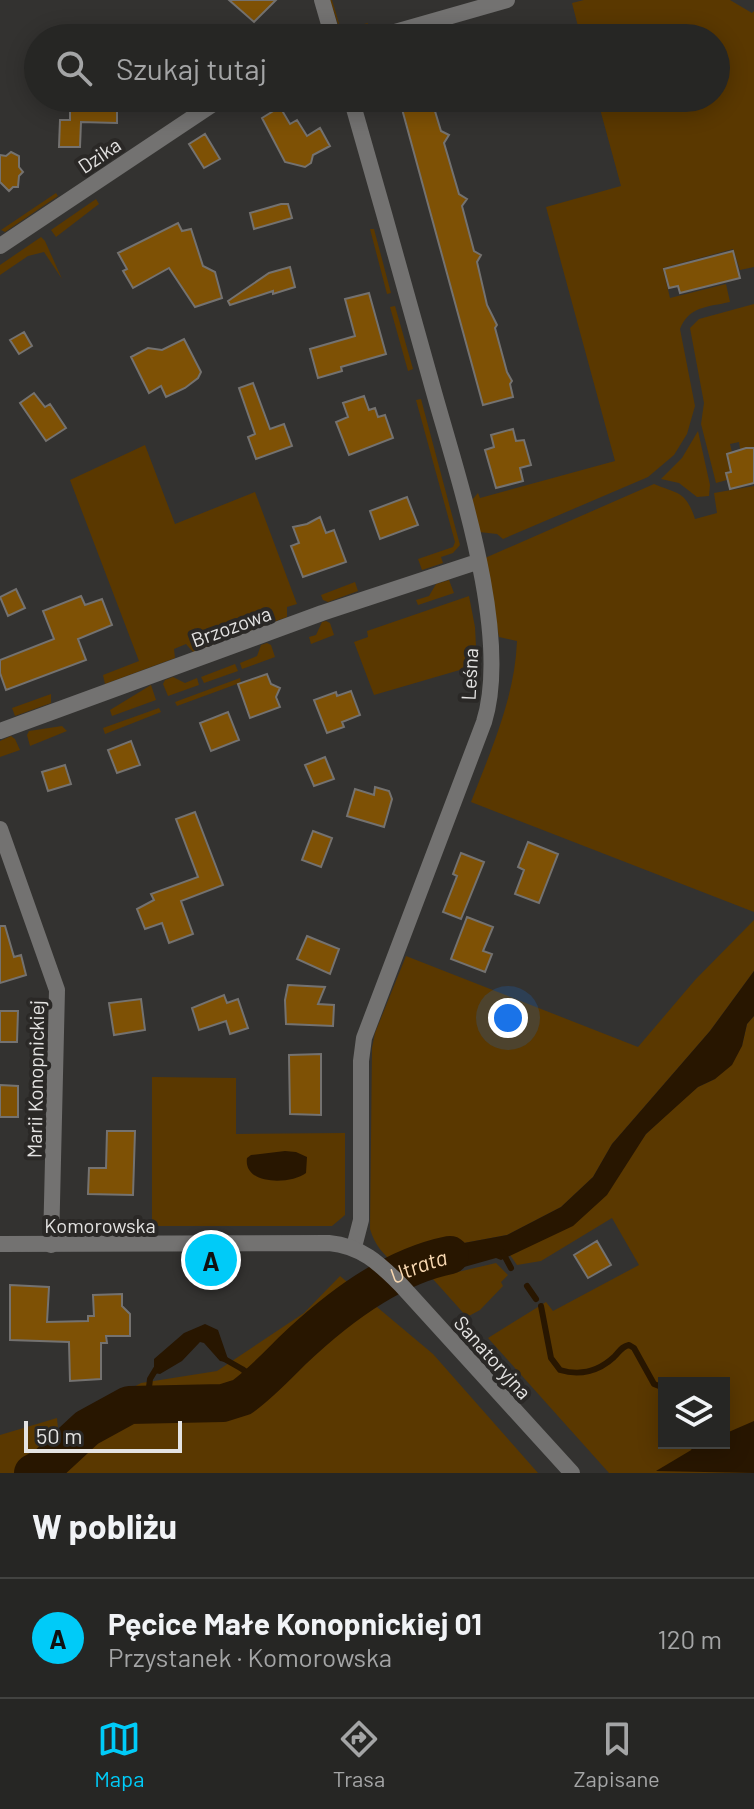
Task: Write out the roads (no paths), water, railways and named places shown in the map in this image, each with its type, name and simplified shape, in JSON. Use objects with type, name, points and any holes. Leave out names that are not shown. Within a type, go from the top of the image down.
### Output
[{"type":"street","points":[[322,0],[329,24]]},
{"type":"street","points":[[423,24],[507,0]]},
{"type":"street","name":"Dzika","points":[[0,246],[201,112]]},
{"type":"street","name":"Leśna","points":[[354,1247],[361,1220],[361,1061],[364,1038],[489,704],[492,648],[477,562],[448,442],[355,112]]},
{"type":"street","name":"Brzozowa","points":[[0,731],[322,613],[477,562]]},
{"type":"street","name":"Marii Konopnickiej","points":[[0,829],[57,990],[51,1245]]},
{"type":"street","name":"Komorowska","points":[[0,1244],[329,1243],[354,1247],[384,1268]]},
{"type":"street","name":"Sanatoryjna","points":[[384,1268],[572,1473]]},
{"type":"water","points":[[754,971],[754,1016],[747,1024],[742,1046],[732,1065],[715,1079],[698,1087],[646,1134],[607,1195],[573,1226],[501,1260],[496,1258],[464,1267],[422,1272],[409,1279],[395,1264],[410,1253],[507,1235],[561,1207],[593,1177],[612,1144],[710,1031]]},
{"type":"water","points":[[285,1151],[307,1157],[306,1173],[289,1180],[269,1180],[260,1178],[248,1167],[247,1158],[251,1155]]},
{"type":"water","points":[[205,1324],[218,1330],[228,1359],[226,1362],[220,1361],[200,1342],[182,1361],[160,1374],[154,1373],[154,1359],[184,1333]]},
{"type":"water","points":[[754,1421],[754,1473],[656,1471],[693,1449],[730,1449],[730,1431]]},
{"type":"waterway","points":[[503,1253],[511,1268]]},
{"type":"waterway","name":"Utrata","points":[[33,1473],[46,1466],[87,1428],[129,1405],[223,1403],[242,1397],[327,1320],[365,1292],[406,1269],[450,1255]]},
{"type":"waterway","points":[[527,1286],[536,1299]]},
{"type":"waterway","points":[[541,1306],[551,1358],[560,1370],[582,1372],[596,1369],[629,1345],[658,1386]]},
{"type":"waterway","points":[[221,1357],[261,1383]]},
{"type":"waterway","points":[[147,1404],[150,1379],[156,1369]]},
{"type":"place","name":"Pęcice Małe Konopnickiej 01","points":[[211,1260]]}]
